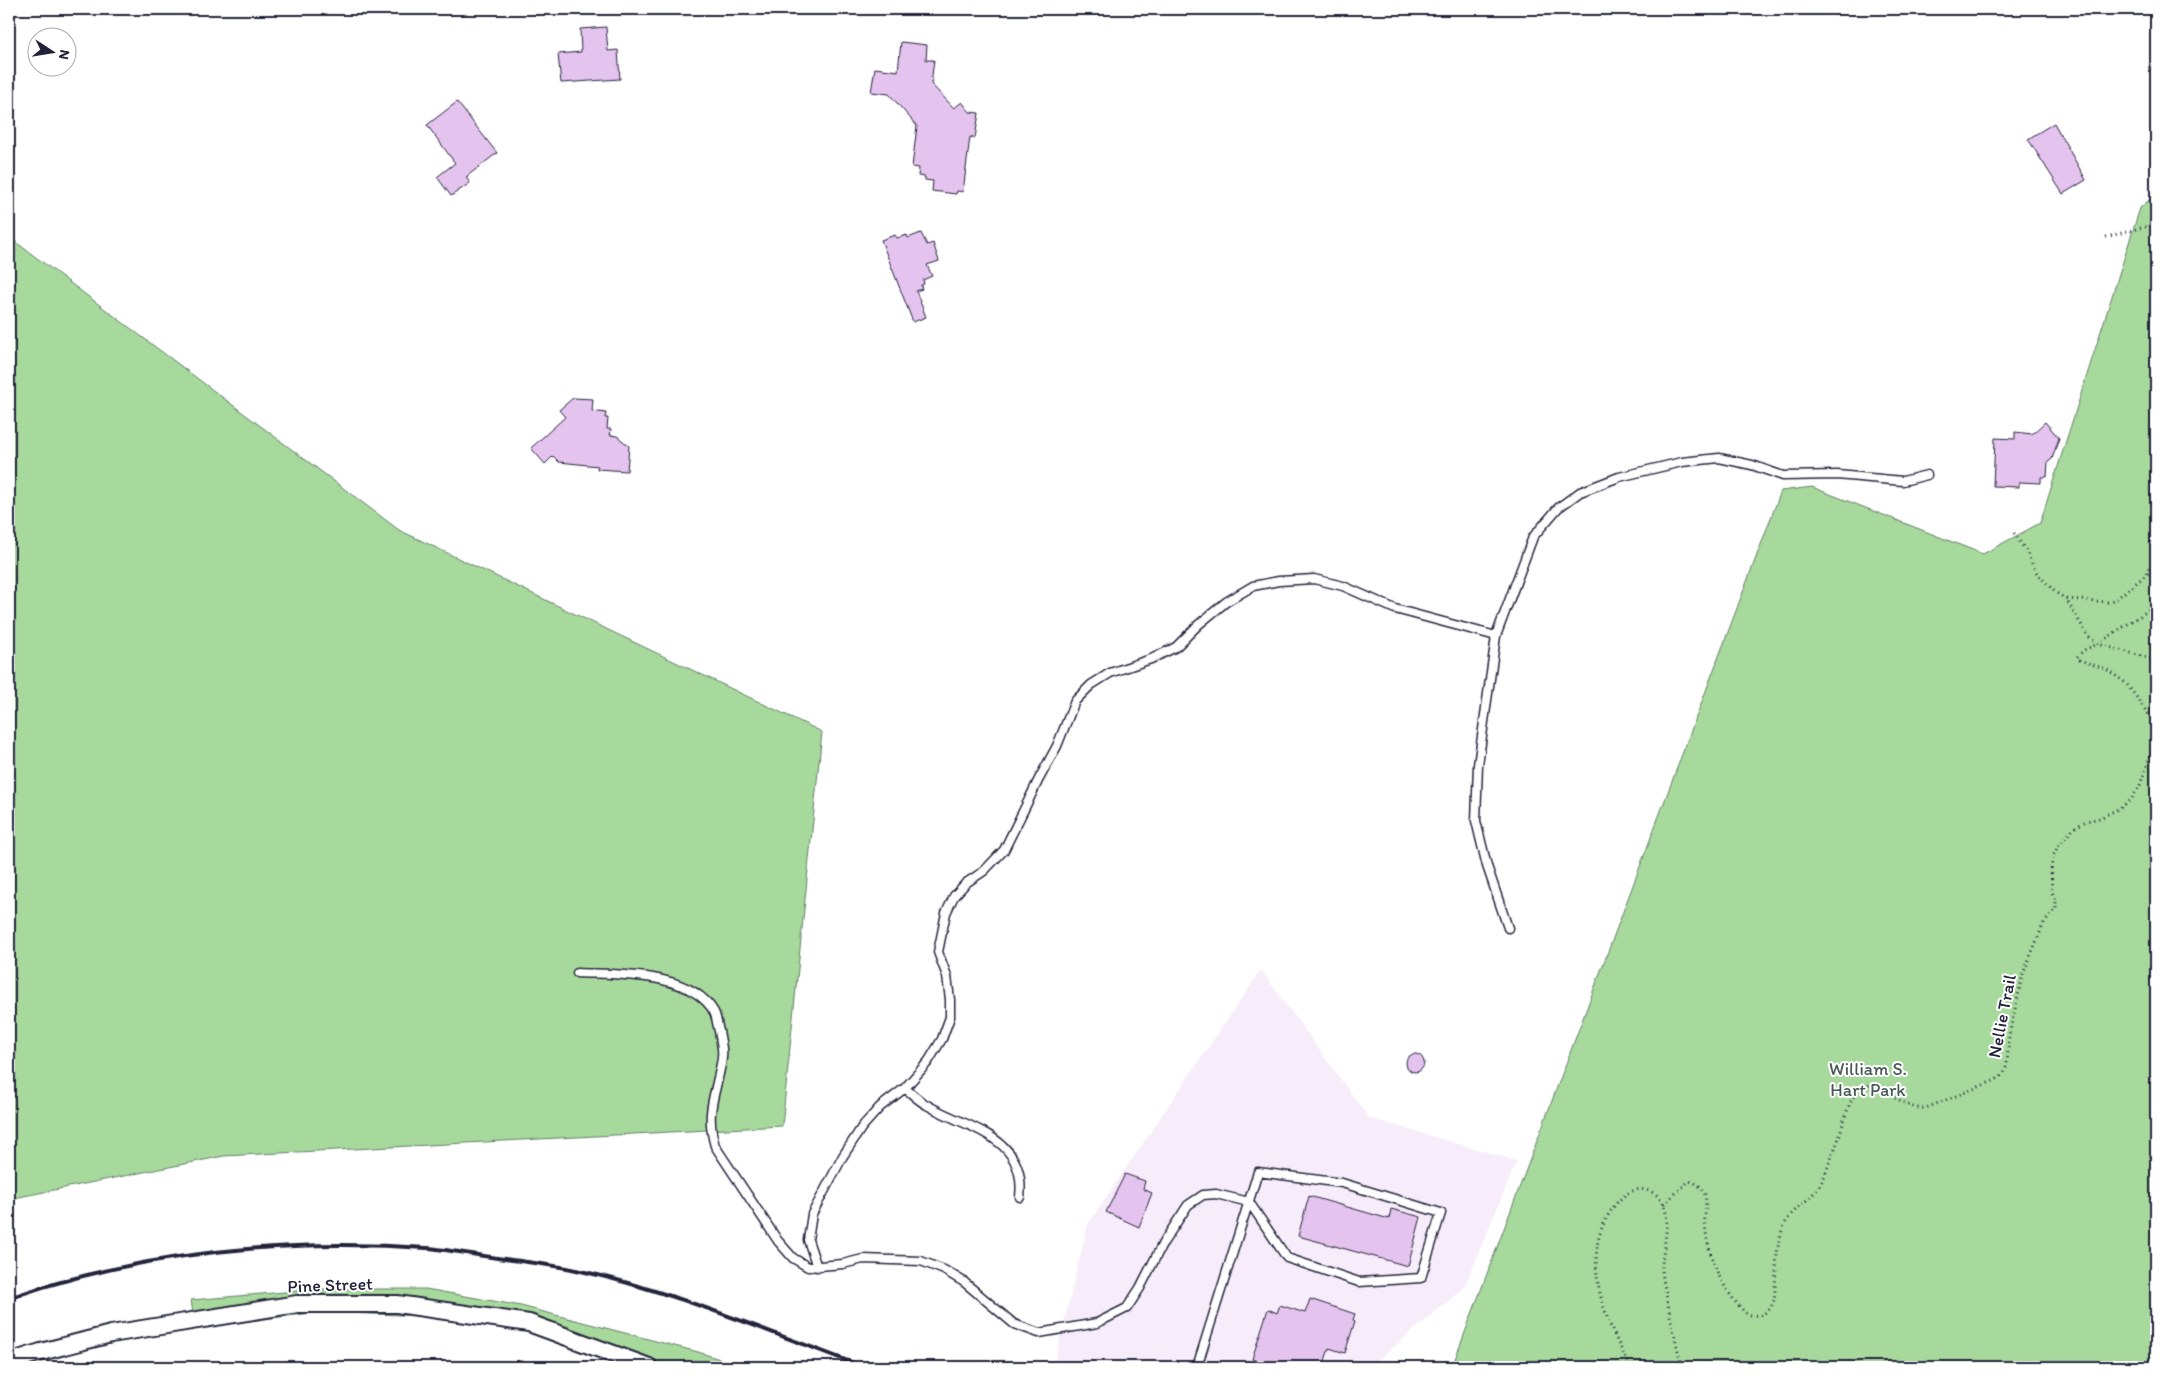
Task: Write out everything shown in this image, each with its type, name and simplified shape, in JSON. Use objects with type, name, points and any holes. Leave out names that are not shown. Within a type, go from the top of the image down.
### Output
[{"type":"street","name":"Pine Street","points":[[9,1362],[111,1334],[297,1304],[397,1304],[529,1323],[649,1367]]},
{"type":"lane","points":[[1508,928],[1487,866],[1476,821],[1478,765],[1496,636],[1533,537],[1558,508],[1580,492],[1619,477],[1682,462],[1719,458],[1752,465],[1783,476],[1837,475],[1903,481],[1927,475]]},
{"type":"lane","points":[[817,1267],[808,1240],[812,1214],[843,1156],[862,1127],[880,1107],[905,1088],[928,1062],[942,1039],[950,1018],[947,976],[938,952],[946,913],[954,896],[966,883],[984,871],[1004,850],[1057,746],[1075,701],[1091,684],[1110,673],[1150,659],[1176,647],[1198,625],[1226,602],[1253,586],[1279,581],[1314,579],[1343,586],[1396,609],[1496,636]]},
{"type":"lane","points":[[577,973],[637,976],[685,986],[702,998],[715,1013],[723,1049],[710,1109],[710,1129],[715,1146],[793,1258],[808,1267],[863,1258],[921,1261],[944,1270],[964,1282],[1014,1324],[1039,1332],[1097,1324],[1127,1308],[1140,1288],[1163,1243],[1188,1205],[1203,1194],[1216,1194],[1249,1202],[1287,1258],[1359,1282],[1421,1278],[1441,1213],[1342,1183],[1258,1172],[1249,1202],[1197,1367]]},
{"type":"lane","points":[[905,1088],[926,1104],[1000,1142],[1015,1160],[1022,1181],[1020,1197]]},
{"type":"path","points":[[2106,236],[2156,224]]},
{"type":"path","points":[[2014,533],[2026,551],[2036,572],[2055,592],[2066,599],[2088,636],[2098,644],[2156,660]]},
{"type":"path","points":[[2144,575],[2156,556]]},
{"type":"path","points":[[2066,599],[2107,602],[2116,599],[2156,566]]},
{"type":"path","name":"Nellie Trail","points":[[1664,1204],[1689,1181],[1697,1183],[1705,1193],[1704,1222],[1708,1245],[1719,1277],[1747,1314],[1758,1316],[1764,1314],[1772,1306],[1774,1300],[1780,1239],[1783,1228],[1789,1216],[1818,1188],[1841,1134],[1849,1104],[1857,1090],[1862,1086],[1872,1085],[1905,1105],[1916,1109],[1926,1108],[1996,1080],[2004,1073],[2007,1065],[2008,1035],[2023,974],[2044,923],[2055,912],[2057,906],[2052,892],[2051,868],[2053,856],[2058,846],[2074,828],[2086,821],[2100,818],[2131,800],[2140,785],[2153,749],[2155,732],[2151,718],[2126,683],[2106,669],[2080,660],[2078,657],[2084,650],[2098,644],[2156,605]]},
{"type":"path","points":[[1630,1367],[1609,1327],[1600,1297],[1596,1264],[1598,1240],[1606,1218],[1626,1194],[1640,1189],[1654,1193],[1664,1204],[1666,1220],[1662,1268],[1682,1367]]},
{"type":"shaded area","points":[[1261,970],[1369,1118],[1517,1161],[1464,1288],[1370,1367],[1240,1367],[1233,1365],[1232,1367],[1053,1367],[1088,1224]]},
{"type":"green space","name":"William S. Hart Park","points":[[2156,194],[2156,1367],[1452,1367],[1781,491],[1812,487],[1983,554],[2040,523],[2140,208]]},
{"type":"green space","points":[[9,237],[399,530],[822,732],[782,1126],[224,1156],[9,1199]]},
{"type":"green space","points":[[320,1289],[426,1289],[521,1306],[698,1352],[745,1367],[627,1367],[572,1344],[518,1329],[424,1316],[319,1312],[195,1328],[191,1300]]},
{"type":"building","points":[[606,27],[608,51],[618,50],[620,79],[561,83],[558,54],[581,52],[580,29]]},
{"type":"building","points":[[901,42],[927,45],[926,60],[934,60],[931,84],[954,108],[962,102],[970,112],[979,113],[975,138],[970,137],[963,192],[957,191],[956,194],[932,191],[933,181],[925,180],[925,177],[918,176],[919,168],[912,167],[917,126],[889,94],[871,92],[875,68],[898,71]]},
{"type":"building","points":[[457,102],[497,153],[466,177],[470,183],[451,196],[437,177],[455,163],[427,125]]},
{"type":"building","points":[[2054,123],[2086,180],[2063,194],[2028,139]]},
{"type":"building","points":[[921,233],[927,245],[933,243],[939,261],[927,265],[932,276],[923,280],[922,289],[916,291],[926,317],[913,322],[881,240],[895,235],[897,238],[907,235],[908,238]]},
{"type":"building","points":[[573,398],[593,399],[592,411],[606,413],[605,418],[608,418],[607,429],[611,429],[610,435],[617,436],[629,446],[627,471],[597,469],[598,466],[559,462],[553,456],[545,464],[531,448],[565,417],[559,410]]},
{"type":"building","points":[[2045,422],[2059,438],[2052,459],[2048,462],[2047,477],[2041,477],[2041,483],[2019,482],[2019,487],[1993,486],[1995,438],[2015,439],[2015,432],[2032,434]]},
{"type":"building","points":[[1411,1054],[1419,1054],[1424,1059],[1422,1070],[1411,1072],[1406,1067],[1406,1059]]},
{"type":"building","points":[[1125,1174],[1145,1181],[1143,1189],[1152,1193],[1139,1227],[1106,1212]]},
{"type":"building","points":[[1309,1196],[1389,1219],[1391,1209],[1421,1217],[1408,1266],[1298,1236]]},
{"type":"building","points":[[1310,1299],[1355,1314],[1353,1320],[1355,1321],[1345,1353],[1329,1348],[1323,1367],[1278,1367],[1252,1359],[1268,1309],[1277,1313],[1280,1305],[1305,1313]]},
{"type":"railway","points":[[9,1298],[59,1282],[111,1269],[215,1252],[321,1245],[427,1248],[552,1265],[643,1287],[717,1312],[864,1367]]}]
